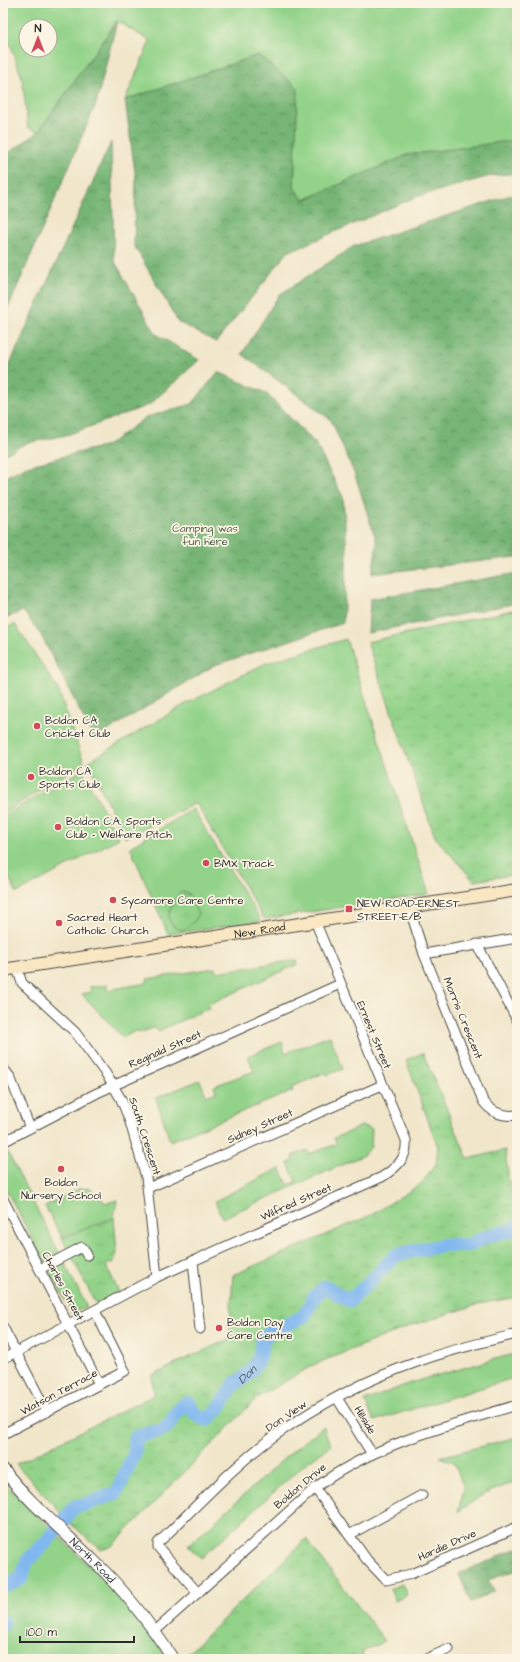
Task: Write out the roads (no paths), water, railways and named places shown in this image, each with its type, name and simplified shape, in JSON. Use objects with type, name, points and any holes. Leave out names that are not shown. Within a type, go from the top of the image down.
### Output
[{"type":"main road","name":"New Road","points":[[3,970],[517,890]]},
{"type":"street","name":"Morris Crescent","points":[[409,907],[424,954],[483,1101],[488,1108],[501,1114],[517,1115]]},
{"type":"street","name":"Ernest Street","points":[[315,921],[406,1140],[406,1151],[403,1158]]},
{"type":"street","points":[[424,954],[517,938]]},
{"type":"street","points":[[477,944],[517,1020]]},
{"type":"street","name":"South Crescent","points":[[17,968],[22,983],[75,1032],[113,1085],[129,1119],[144,1167],[148,1188],[158,1277]]},
{"type":"street","name":"Reginald Street","points":[[4,1139],[30,1128],[113,1085],[340,984]]},
{"type":"street","points":[[3,1068],[10,1077],[30,1128]]},
{"type":"street","name":"Sidney Street","points":[[148,1188],[382,1085]]},
{"type":"street","name":"Wilfred Street","points":[[3,1359],[158,1277],[382,1177],[391,1172],[403,1158]]},
{"type":"street","name":"Charles Street","points":[[3,1199],[70,1324],[99,1384]]},
{"type":"street","points":[[40,1269],[83,1247]]},
{"type":"street","points":[[193,1261],[200,1329]]},
{"type":"street","name":"Watson Terrace","points":[[3,1434],[125,1371],[95,1311]]},
{"type":"street","points":[[3,1327],[47,1412]]},
{"type":"street","name":"Don View","points":[[198,1594],[158,1547],[158,1542],[238,1468],[277,1435],[337,1398],[418,1361],[517,1334]]},
{"type":"street","name":"Hillside","points":[[337,1398],[372,1454]]},
{"type":"street","name":"Boldon Drive","points":[[154,1632],[315,1488],[336,1472],[372,1454],[432,1431],[517,1405]]},
{"type":"street","name":"North Road","points":[[3,1469],[18,1489],[85,1553],[130,1602],[173,1659]]},
{"type":"street","points":[[315,1488],[349,1535],[422,1495]]},
{"type":"street","name":"Hardie Drive","points":[[349,1535],[367,1560],[386,1580],[411,1574],[517,1527]]},
{"type":"street","points":[[426,1659],[449,1649]]},
{"type":"waterway","name":"Don","points":[[3,1587],[21,1579],[27,1561],[48,1540],[75,1506],[84,1505],[116,1493],[134,1455],[136,1437],[164,1429],[170,1423],[177,1411],[187,1403],[190,1404],[196,1414],[207,1420],[219,1407],[235,1383],[240,1381],[253,1369],[260,1356],[262,1342],[267,1334],[304,1316],[313,1298],[325,1287],[350,1301],[396,1255],[442,1245],[470,1245],[490,1235],[514,1230],[517,1226]]},
{"type":"place","name":"Boldon CA Cricket Club","points":[[37,726]]},
{"type":"place","name":"Boldon CA Sports Club","points":[[31,777]]},
{"type":"place","name":"Boldon C.A. Sports Club - Welfare Pitch","points":[[58,827]]},
{"type":"place","name":"BMX Track","points":[[206,863]]},
{"type":"place","name":"Sycamore Care Centre","points":[[113,900]]},
{"type":"place","name":"NEW ROAD-ERNEST STREET-E/B","points":[[349,909]]},
{"type":"place","name":"Sacred Heart Catholic Church","points":[[59,923]]},
{"type":"place","name":"Boldon Nursery School","points":[[61,1169]]},
{"type":"place","name":"Boldon Day Care Centre","points":[[219,1328]]},
{"type":"park label","name":"Camping was fun here","points":[[205,534]]}]
